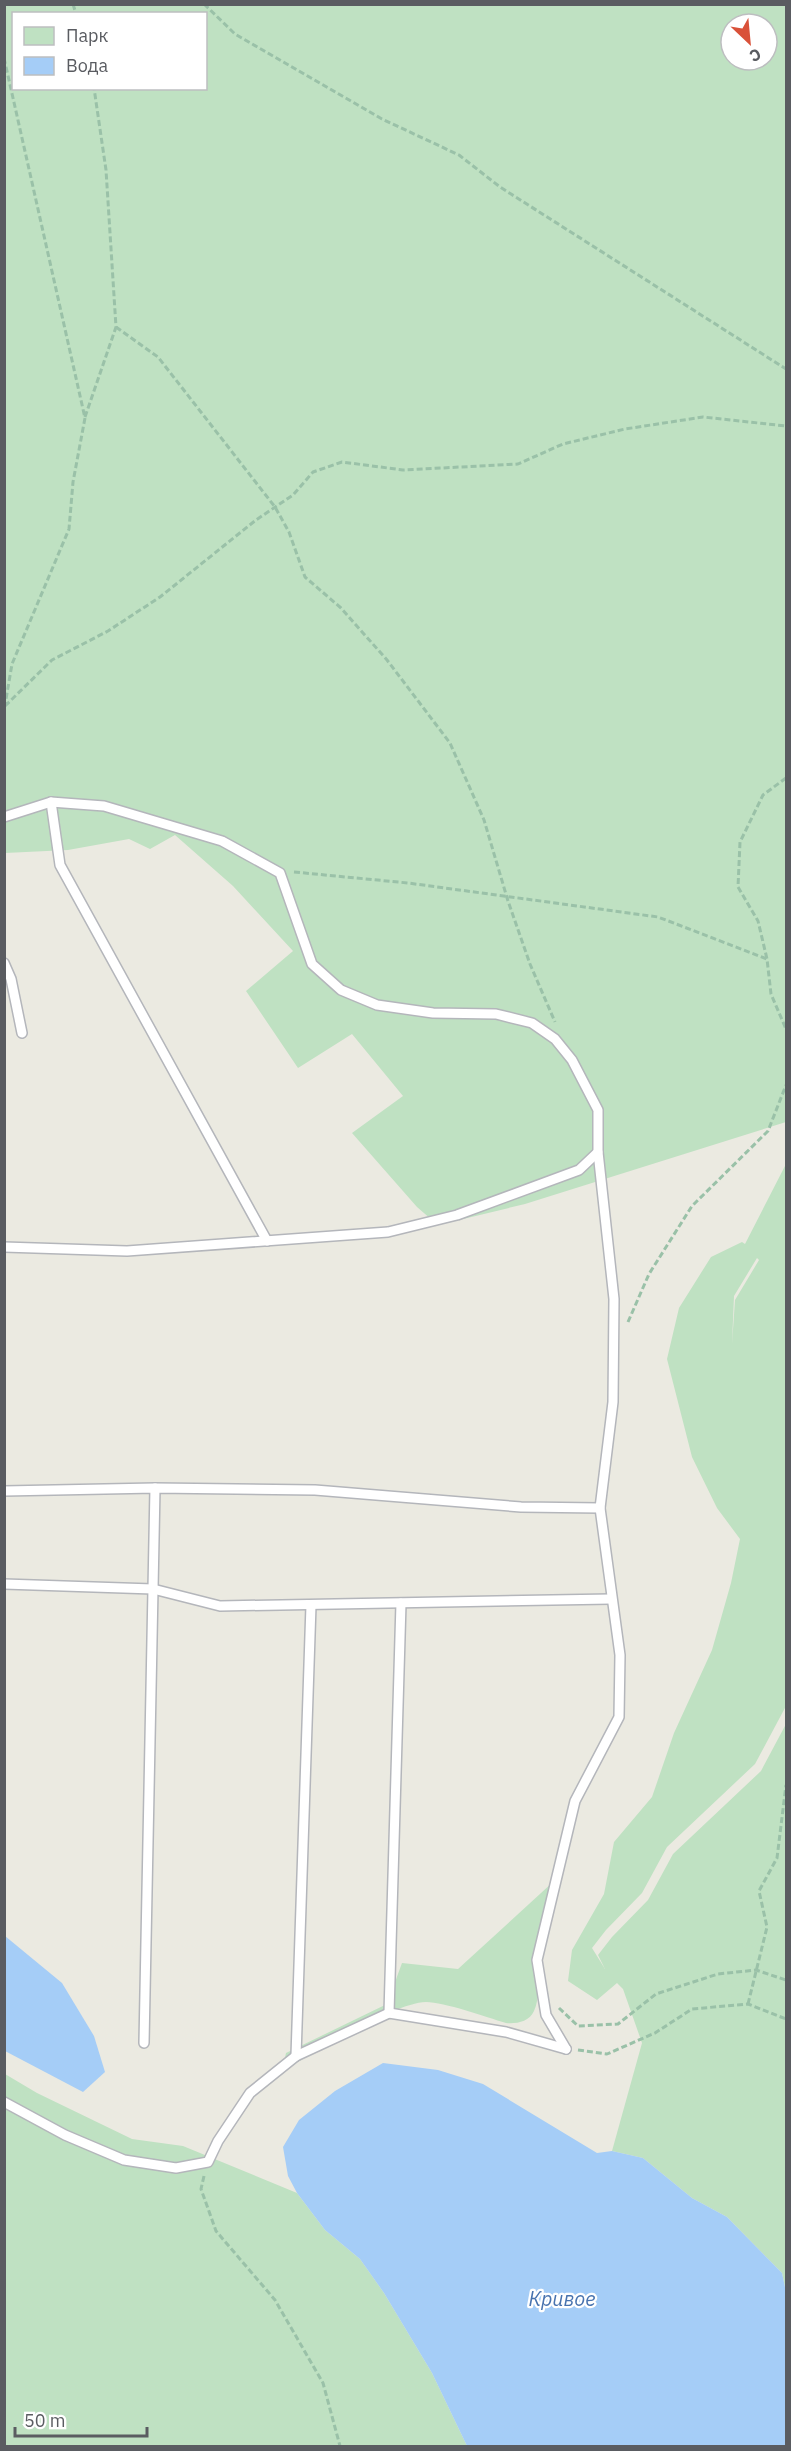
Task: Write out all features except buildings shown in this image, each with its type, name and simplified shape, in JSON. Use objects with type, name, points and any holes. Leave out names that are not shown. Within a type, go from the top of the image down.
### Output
[{"type":"lane","points":[[51,802],[60,865],[267,1241]]},
{"type":"lane","points":[[4,816],[51,802],[104,806],[222,841],[280,873],[312,964],[341,990],[377,1005],[422,1012],[496,1014],[532,1023],[555,1039],[572,1060],[598,1110],[598,1152],[614,1299],[613,1402],[600,1508],[620,1655],[618,1717],[575,1801],[537,1960],[546,2015],[566,2049]]},
{"type":"lane","points":[[4,963],[11,979],[22,1033]]},
{"type":"lane","points":[[4,1247],[127,1251],[388,1232],[457,1215],[579,1170],[598,1152]]},
{"type":"lane","points":[[4,1491],[155,1488],[315,1490],[520,1507],[600,1508]]},
{"type":"lane","points":[[144,2043],[155,1488]]},
{"type":"lane","points":[[4,1584],[153,1589],[220,1606],[611,1599]]},
{"type":"lane","points":[[389,2013],[401,1603]]},
{"type":"lane","points":[[296,2056],[311,1605]]},
{"type":"lane","points":[[4,2102],[65,2135],[123,2160],[176,2168],[208,2162],[218,2141],[250,2093],[296,2056],[389,2013],[506,2032],[566,2049]]},
{"type":"path","points":[[204,4],[235,34],[382,119],[459,155],[500,187],[786,369]]},
{"type":"path","points":[[4,58],[85,418]]},
{"type":"path","points":[[5,707],[12,664],[69,529],[73,482],[85,418],[116,327],[106,170],[94,90]]},
{"type":"path","points":[[116,327],[158,357],[275,507],[289,532],[305,578],[340,608],[387,660],[450,743],[484,820],[506,897],[530,964],[558,1028]]},
{"type":"path","points":[[5,707],[52,660],[108,631],[159,597],[293,495],[313,472],[342,462],[403,471],[518,464],[573,442],[625,429],[703,417],[786,426]]},
{"type":"path","points":[[786,778],[763,795],[740,842],[738,887],[758,921],[767,959],[771,994],[786,1029]]},
{"type":"path","points":[[280,873],[299,872],[397,882],[658,917],[767,959]]},
{"type":"path","points":[[627,1324],[649,1274],[692,1206],[768,1131],[786,1085]]},
{"type":"path","points":[[748,2004],[767,1927],[759,1891],[777,1858],[786,1785]]},
{"type":"path","points":[[542,1992],[578,2026],[618,2024],[656,1994],[717,1974],[756,1970],[786,1980]]},
{"type":"path","points":[[566,2049],[607,2054],[655,2033],[692,2009],[748,2004],[786,2019]]},
{"type":"path","points":[[208,2162],[201,2188],[216,2231],[275,2300],[324,2383],[340,2446]]},
{"type":"green space","points":[[4,5],[786,5],[786,1122],[525,1204],[434,1226],[432,1220],[417,1207],[352,1133],[403,1096],[352,1034],[298,1068],[246,991],[293,951],[233,886],[175,835],[150,849],[129,839],[68,850],[5,853]]},
{"type":"green space","points":[[786,1164],[786,1706],[755,1764],[667,1847],[642,1893],[592,1948],[605,1969],[598,1955],[648,1900],[673,1854],[761,1771],[786,1724],[786,2292],[782,2273],[727,2217],[692,2198],[643,2158],[612,2151],[642,2043],[623,1989],[617,1983],[597,2000],[568,1981],[572,1950],[604,1894],[614,1842],[652,1797],[674,1733],[712,1650],[731,1583],[740,1539],[717,1508],[692,1457],[667,1359],[679,1308],[711,1257],[742,1242],[745,1244]],"holes":[[[757,1258],[759,1260],[735,1300],[732,1344],[734,1296]]]},
{"type":"green space","points":[[553,1882],[538,1943],[537,2000],[529,2018],[518,2023],[506,2023],[443,2004],[426,2002],[412,2005],[354,2030],[282,2071],[286,2053],[387,2004],[402,1963],[458,1969]]},
{"type":"green space","points":[[5,2074],[37,2093],[132,2139],[183,2146],[297,2193],[325,2230],[360,2259],[384,2293],[432,2373],[467,2446],[5,2446]]},
{"type":"water","points":[[5,1936],[62,1983],[94,2036],[105,2072],[83,2092],[5,2051]]},
{"type":"water","name":"Кривое","points":[[383,2063],[438,2070],[483,2084],[597,2153],[612,2151],[643,2158],[692,2198],[727,2217],[782,2273],[786,2292],[786,2446],[467,2446],[432,2373],[384,2293],[360,2259],[325,2230],[297,2193],[288,2176],[283,2147],[299,2120],[335,2091]]}]
